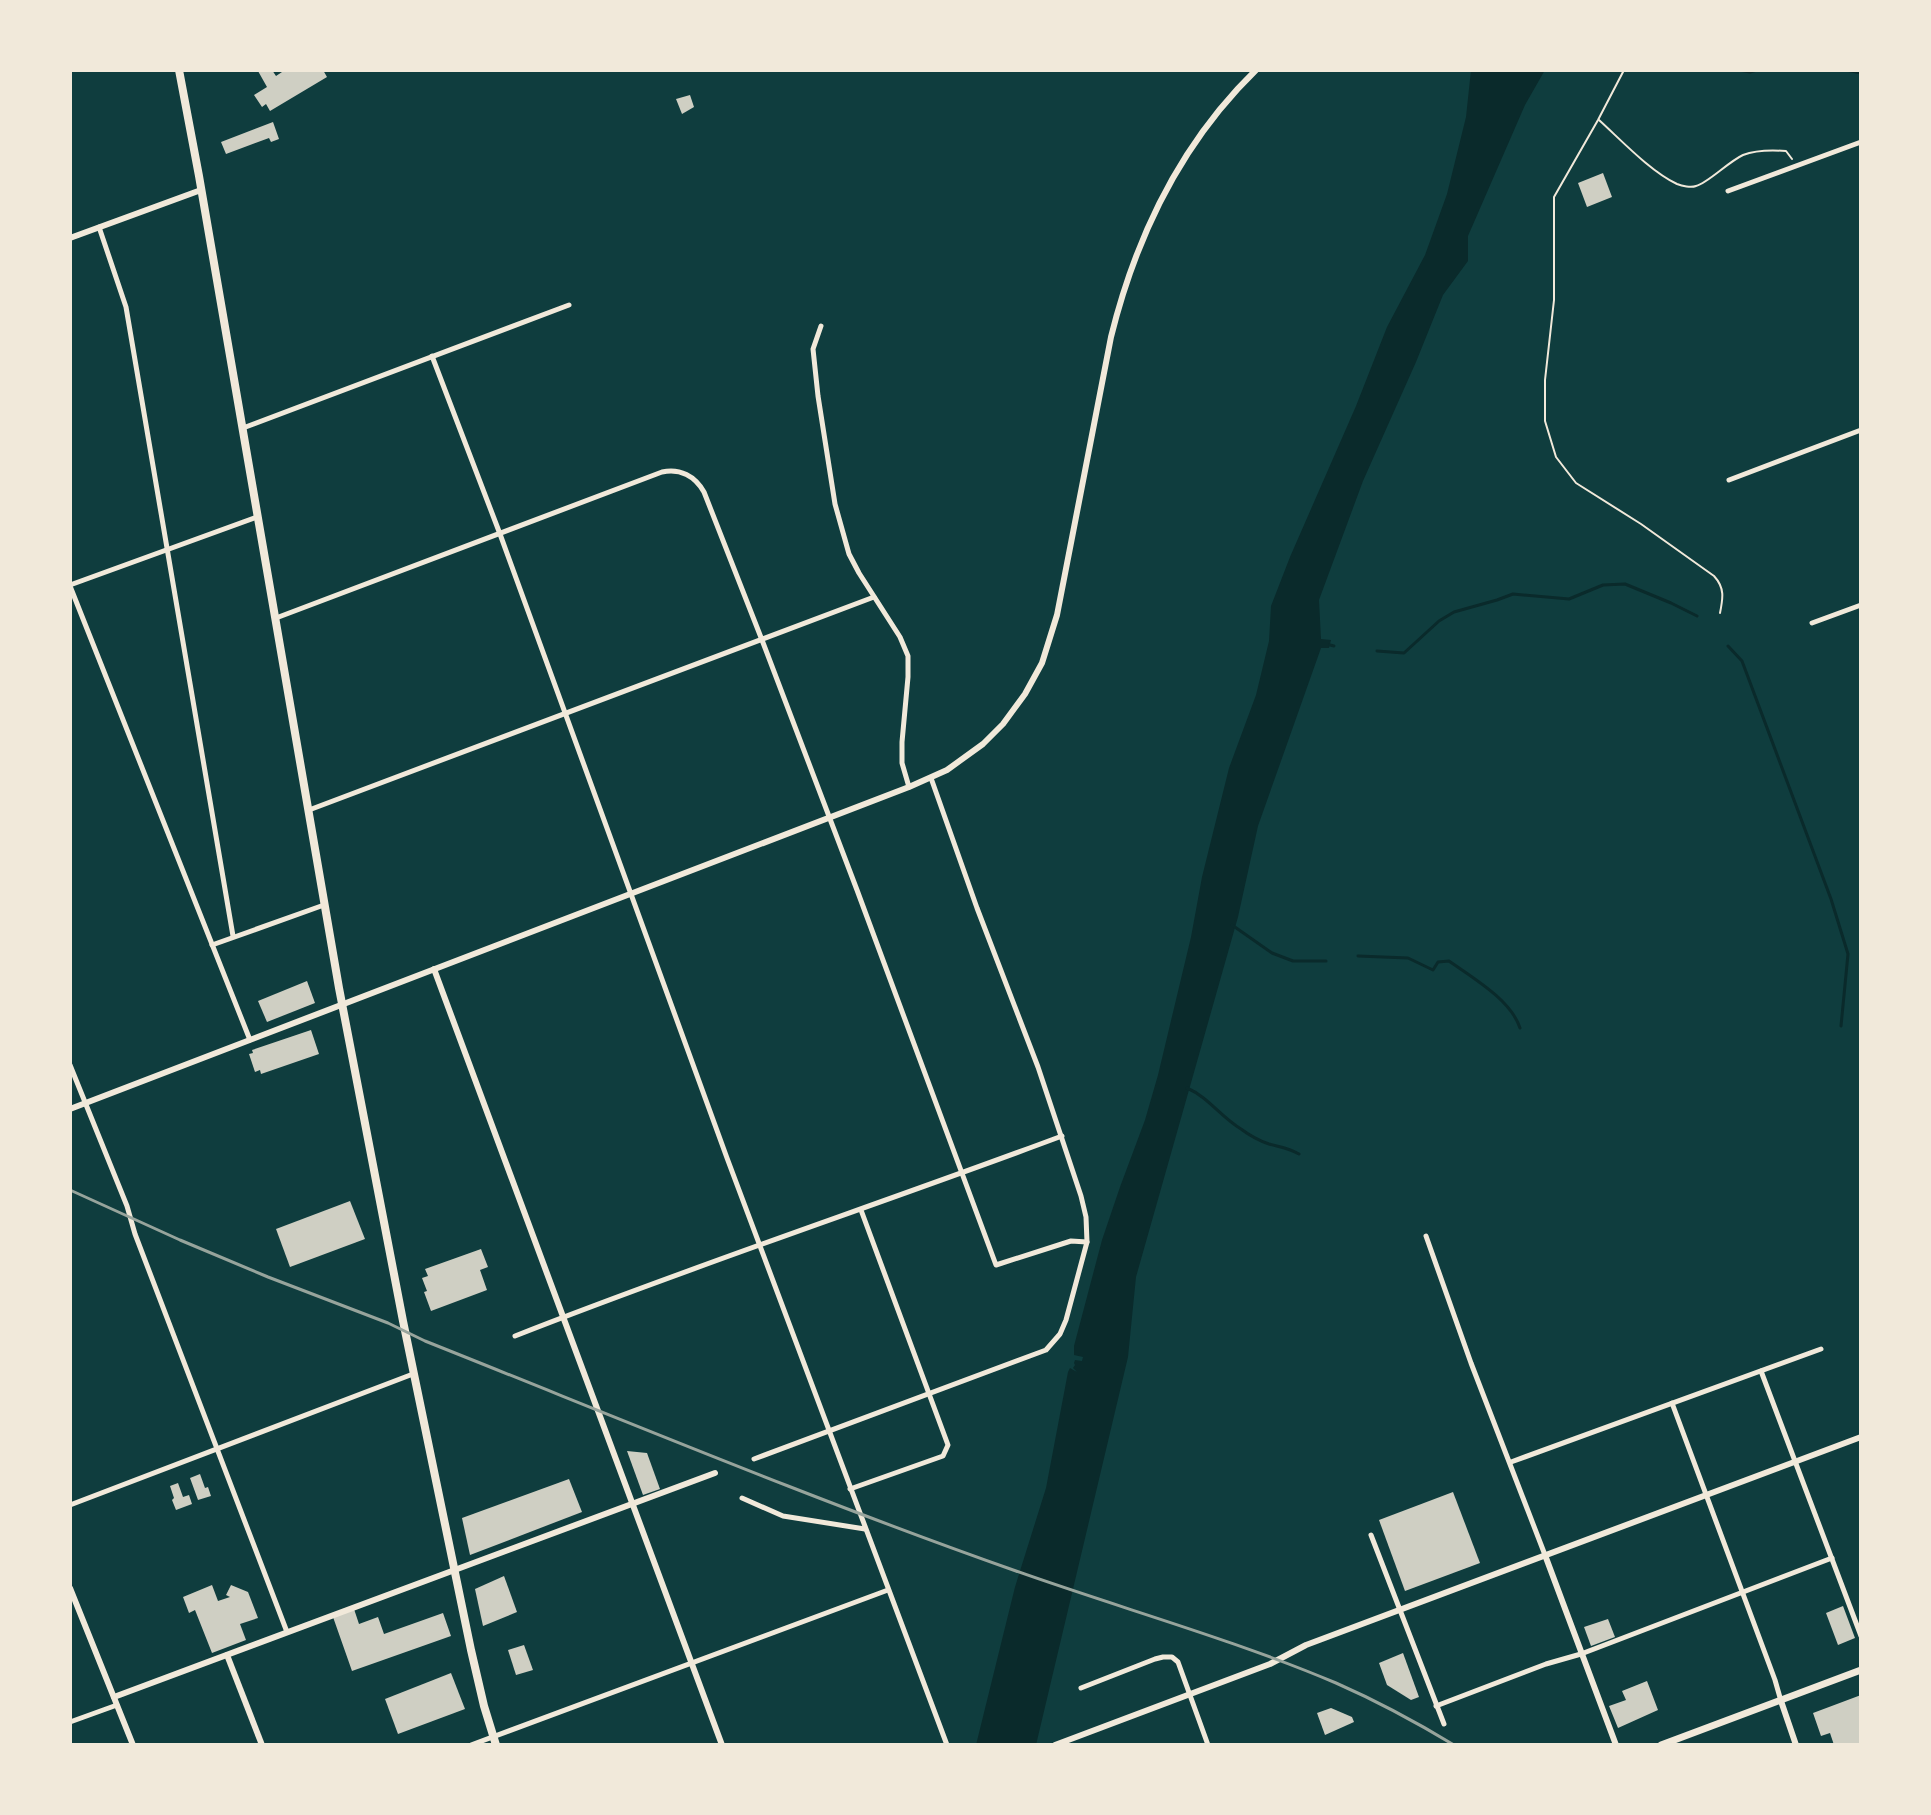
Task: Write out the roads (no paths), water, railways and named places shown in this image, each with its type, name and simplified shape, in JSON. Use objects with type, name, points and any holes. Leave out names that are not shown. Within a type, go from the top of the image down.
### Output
[{"type":"highway","points":[[179,70],[342,1005],[454,1570],[494,1741]]},
{"type":"main road","points":[[1661,1745],[1861,1670]]},
{"type":"street","points":[[70,1109],[909,787],[960,762],[993,734],[1025,694],[1042,663],[1057,615],[1111,337],[1121,296],[1140,246],[1178,168],[1217,112],[1256,70]]},
{"type":"street","points":[[1728,191],[1861,142]]},
{"type":"street","points":[[70,238],[201,190]]},
{"type":"street","points":[[99,227],[126,307],[233,936]]},
{"type":"street","points":[[243,428],[569,305]]},
{"type":"street","points":[[821,326],[813,349],[831,487],[849,554],[900,637],[908,656],[902,763],[909,787]]},
{"type":"street","points":[[432,356],[947,1745]]},
{"type":"street","points":[[1729,480],[1861,430]]},
{"type":"street","points":[[276,618],[662,472],[682,472],[695,480],[704,492],[762,640],[996,1265],[1071,1241],[1087,1242]]},
{"type":"street","points":[[250,1040],[70,585],[258,517]]},
{"type":"street","points":[[309,810],[874,597]]},
{"type":"street","points":[[1812,623],[1861,605]]},
{"type":"street","points":[[754,1459],[1038,1354],[1060,1334],[1087,1242],[1085,1211],[1062,1136],[931,778]]},
{"type":"street","points":[[212,945],[325,904]]},
{"type":"street","points":[[434,969],[722,1745]]},
{"type":"street","points":[[70,1065],[127,1206],[287,1632]]},
{"type":"street","points":[[515,1336],[1062,1136]]},
{"type":"street","points":[[850,1489],[943,1456],[948,1445],[861,1210]]},
{"type":"street","points":[[1426,1236],[1616,1745]]},
{"type":"street","points":[[1511,1462],[1821,1349]]},
{"type":"street","points":[[1761,1371],[1861,1636]]},
{"type":"street","points":[[70,1505],[414,1374]]},
{"type":"street","points":[[1672,1403],[1796,1745]]},
{"type":"street","points":[[1055,1745],[1270,1664],[1306,1645],[1861,1437]]},
{"type":"street","points":[[70,1722],[227,1655],[715,1473]]},
{"type":"street","points":[[742,1498],[783,1516],[865,1529]]},
{"type":"street","points":[[1371,1535],[1444,1724]]},
{"type":"street","points":[[1436,1706],[1832,1558]]},
{"type":"street","points":[[70,1588],[133,1745]]},
{"type":"street","points":[[471,1745],[494,1741],[888,1590]]},
{"type":"street","points":[[227,1655],[262,1745]]},
{"type":"street","points":[[1081,1688],[1163,1657],[1175,1658],[1208,1745]]},
{"type":"water","points":[[1471,70],[1545,70],[1525,105],[1468,236],[1468,261],[1443,295],[1363,481],[1319,600],[1321,639],[1331,640],[1329,648],[1321,648],[1258,826],[1238,917],[1136,1277],[1128,1357],[1036,1745],[976,1745],[1015,1587],[1046,1488],[1068,1372],[1070,1368],[1077,1372],[1073,1368],[1075,1360],[1082,1361],[1083,1357],[1074,1355],[1074,1346],[1102,1240],[1158,1075],[1229,768],[1256,695],[1269,641],[1271,606],[1387,327],[1425,255],[1447,194],[1466,117]]},
{"type":"waterway","points":[[1739,70],[1757,70]]},
{"type":"waterway","points":[[1846,70],[1861,73]]},
{"type":"waterway","points":[[1377,651],[1404,653],[1439,621],[1454,612],[1513,594],[1569,599],[1603,585],[1625,584],[1697,616]]},
{"type":"waterway","points":[[1330,645],[1334,646]]},
{"type":"waterway","points":[[1728,646],[1742,661],[1831,899],[1848,954],[1841,1026]]},
{"type":"waterway","points":[[1232,925],[1272,953],[1293,961],[1326,961]]},
{"type":"waterway","points":[[1358,956],[1408,958],[1433,970],[1438,962],[1449,961],[1500,999],[1520,1028]]},
{"type":"waterway","points":[[1187,1088],[1251,1136],[1299,1154]]},
{"type":"railway","points":[[70,1190],[268,1277],[793,1488],[1016,1571],[1297,1667],[1366,1697],[1454,1745]]}]
